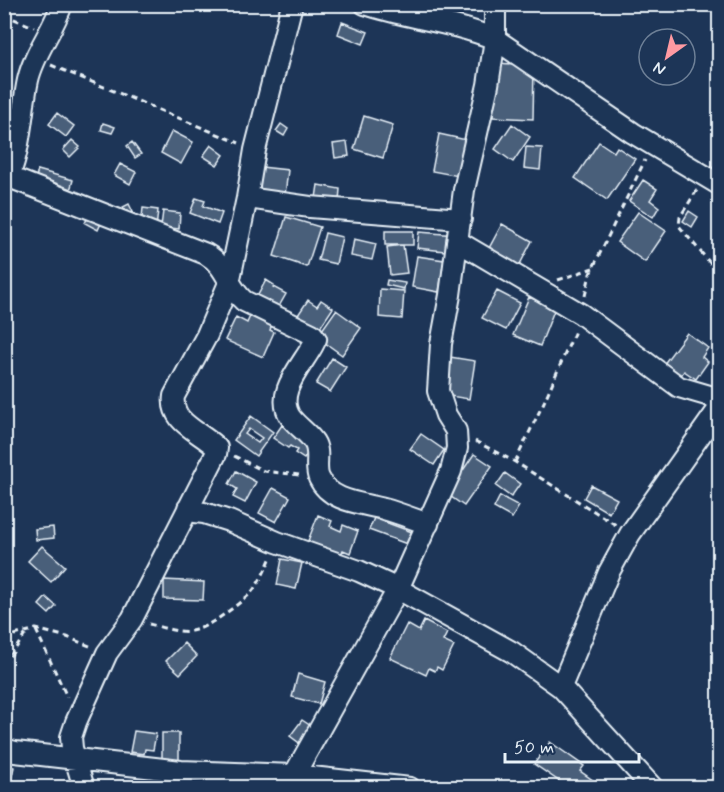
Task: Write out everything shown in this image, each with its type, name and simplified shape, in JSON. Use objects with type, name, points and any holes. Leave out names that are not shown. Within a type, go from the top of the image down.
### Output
[{"type":"street","points":[[62,4],[28,77],[7,180],[206,254],[222,267],[236,294],[244,301],[304,330],[316,339],[290,384],[285,400],[290,417],[313,440],[318,450],[318,477],[330,490],[344,499],[381,508],[428,524]]},
{"type":"street","points":[[84,788],[73,757],[71,737],[76,722],[107,653],[132,619],[213,461],[217,447],[176,415],[172,406],[174,396],[207,334],[229,283],[255,150],[292,4]]},
{"type":"street","points":[[365,4],[400,15],[470,29],[495,39],[534,64],[582,100],[713,181]]},
{"type":"street","points":[[294,775],[398,589],[451,471],[457,448],[456,431],[446,415],[438,391],[441,344],[464,190],[488,85],[495,39],[495,4]]},
{"type":"street","points":[[247,198],[310,207],[461,219]]},
{"type":"street","points":[[457,241],[581,314],[679,387],[720,399]]},
{"type":"street","points":[[561,687],[609,572],[630,534],[720,407]]},
{"type":"street","points":[[188,508],[229,521],[277,542],[349,567],[398,589],[512,652],[561,687],[653,787],[661,788]]},
{"type":"street","points":[[4,749],[181,771],[294,775],[411,788]]},
{"type":"street","points":[[94,788],[99,760]]},
{"type":"path","points":[[4,15],[48,32]]},
{"type":"path","points":[[36,58],[255,150]]},
{"type":"path","points":[[515,462],[566,354],[581,314],[593,268],[653,145]]},
{"type":"path","points":[[713,181],[680,218],[679,226],[720,275]]},
{"type":"path","points":[[536,287],[593,268]]},
{"type":"path","points":[[456,431],[515,462],[630,534]]},
{"type":"path","points":[[217,447],[264,471],[318,477]]},
{"type":"path","points":[[132,619],[178,630],[189,631],[208,626],[251,592],[265,571],[277,542]]},
{"type":"path","points":[[4,638],[36,629],[67,637],[107,653]]},
{"type":"path","points":[[36,629],[66,694],[76,722]]},
{"type":"path","points":[[4,665],[28,630]]},
{"type":"building","points":[[342,22],[368,32],[363,44],[338,34]]},
{"type":"building","points":[[495,63],[534,65],[533,119],[493,117]]},
{"type":"building","points":[[57,113],[74,126],[66,137],[49,124]]},
{"type":"building","points":[[364,116],[393,125],[383,158],[354,149]]},
{"type":"building","points":[[103,123],[115,127],[112,133],[101,130]]},
{"type":"building","points":[[281,124],[288,129],[284,136],[276,131]]},
{"type":"building","points":[[512,124],[530,137],[513,162],[495,149]]},
{"type":"building","points":[[172,131],[193,142],[181,164],[161,153]]},
{"type":"building","points":[[439,134],[471,141],[464,177],[432,171]]},
{"type":"building","points":[[72,140],[80,147],[70,157],[63,150]]},
{"type":"building","points":[[132,142],[141,154],[135,158],[127,146]]},
{"type":"building","points":[[347,142],[349,156],[335,158],[333,144]]},
{"type":"building","points":[[599,142],[614,152],[617,147],[635,159],[607,200],[575,178]]},
{"type":"building","points":[[211,145],[224,155],[217,165],[203,156]]},
{"type":"building","points":[[526,147],[542,148],[540,170],[524,168]]},
{"type":"building","points":[[120,164],[136,172],[130,184],[114,175]]},
{"type":"building","points":[[261,167],[288,170],[285,195],[259,192]]},
{"type":"building","points":[[38,170],[73,180],[69,194],[34,184]]},
{"type":"building","points":[[643,180],[657,189],[650,200],[659,207],[653,217],[629,201]]},
{"type":"building","points":[[318,185],[340,189],[339,201],[316,198]]},
{"type":"building","points":[[196,198],[205,201],[203,206],[222,213],[218,224],[190,213]]},
{"type":"building","points":[[129,204],[133,212],[126,215],[123,207]]},
{"type":"building","points":[[143,208],[158,210],[156,229],[141,227]]},
{"type":"building","points":[[163,211],[180,213],[179,229],[161,227]]},
{"type":"building","points":[[689,211],[698,217],[692,227],[683,221]]},
{"type":"building","points":[[638,212],[666,231],[645,262],[617,242]]},
{"type":"building","points":[[89,215],[102,221],[98,230],[85,223]]},
{"type":"building","points":[[286,217],[320,227],[307,267],[274,256]]},
{"type":"building","points":[[502,224],[532,241],[519,266],[488,250]]},
{"type":"building","points":[[385,231],[413,231],[413,245],[385,245]]},
{"type":"building","points":[[419,232],[456,235],[454,252],[417,248]]},
{"type":"building","points":[[325,233],[342,237],[336,264],[318,260]]},
{"type":"building","points":[[354,239],[376,244],[372,260],[351,256]]},
{"type":"building","points":[[403,245],[407,273],[390,275],[387,247]]},
{"type":"building","points":[[417,256],[444,260],[439,292],[412,287]]},
{"type":"building","points":[[266,280],[286,294],[278,308],[257,297]]},
{"type":"building","points":[[387,280],[405,283],[404,289],[386,285]]},
{"type":"building","points":[[380,289],[404,291],[402,319],[379,317]]},
{"type":"building","points":[[497,291],[520,303],[506,330],[482,318]]},
{"type":"building","points":[[529,297],[555,308],[540,346],[513,335]]},
{"type":"building","points":[[308,300],[317,306],[321,300],[333,308],[315,335],[294,321]]},
{"type":"building","points":[[336,310],[361,328],[342,355],[317,337]]},
{"type":"building","points":[[251,314],[272,324],[270,330],[274,332],[263,357],[225,340],[236,317],[247,323]]},
{"type":"building","points":[[687,333],[708,348],[702,357],[708,362],[696,379],[684,371],[680,377],[663,365]]},
{"type":"building","points":[[450,357],[475,361],[469,399],[443,395]]},
{"type":"building","points":[[332,358],[346,367],[330,392],[316,384]]},
{"type":"building","points":[[251,416],[273,432],[256,456],[234,440]],"holes":[[[249,429],[262,438],[258,443],[245,434]]]},
{"type":"building","points":[[282,425],[313,445],[304,459],[295,453],[297,450],[290,446],[288,448],[273,438]]},
{"type":"building","points":[[421,434],[444,450],[434,465],[410,449]]},
{"type":"building","points":[[474,454],[492,466],[464,506],[447,494]]},
{"type":"building","points":[[236,471],[256,482],[245,503],[233,497],[237,489],[229,484]]},
{"type":"building","points":[[505,473],[520,484],[511,497],[496,486]]},
{"type":"building","points":[[591,485],[617,499],[609,513],[584,498]]},
{"type":"building","points":[[273,488],[290,497],[276,522],[259,513]]},
{"type":"building","points":[[500,496],[519,506],[512,518],[494,508]]},
{"type":"building","points":[[318,515],[332,521],[330,526],[341,531],[343,525],[358,531],[350,553],[343,550],[339,559],[306,546]]},
{"type":"building","points":[[374,518],[412,532],[407,544],[369,530]]},
{"type":"building","points":[[53,527],[54,538],[36,540],[35,529]]},
{"type":"building","points":[[42,546],[65,566],[51,582],[28,561]]},
{"type":"building","points":[[282,559],[302,563],[296,589],[277,585]]},
{"type":"building","points":[[164,580],[204,582],[203,600],[164,599]]},
{"type":"building","points":[[46,597],[56,606],[49,614],[39,605]]},
{"type":"building","points":[[424,621],[447,633],[443,641],[454,646],[442,670],[437,667],[435,671],[429,668],[426,675],[390,658],[407,624],[419,631]]},
{"type":"building","points":[[184,643],[197,656],[180,674],[166,661]]},
{"type":"building","points":[[298,674],[325,682],[319,704],[292,697]]},
{"type":"building","points":[[302,720],[314,728],[302,745],[290,736]]},
{"type":"building","points":[[134,731],[156,734],[153,750],[145,749],[144,754],[130,752]]},
{"type":"building","points":[[162,733],[179,733],[179,766],[162,766]]},
{"type":"building","points":[[550,742],[584,766],[580,771],[594,781],[589,788],[569,788],[534,764]]},
{"type":"building","points":[[4,765],[14,767],[10,785],[4,783]]},
{"type":"building","points":[[103,782],[116,782],[116,788],[103,788]]}]
